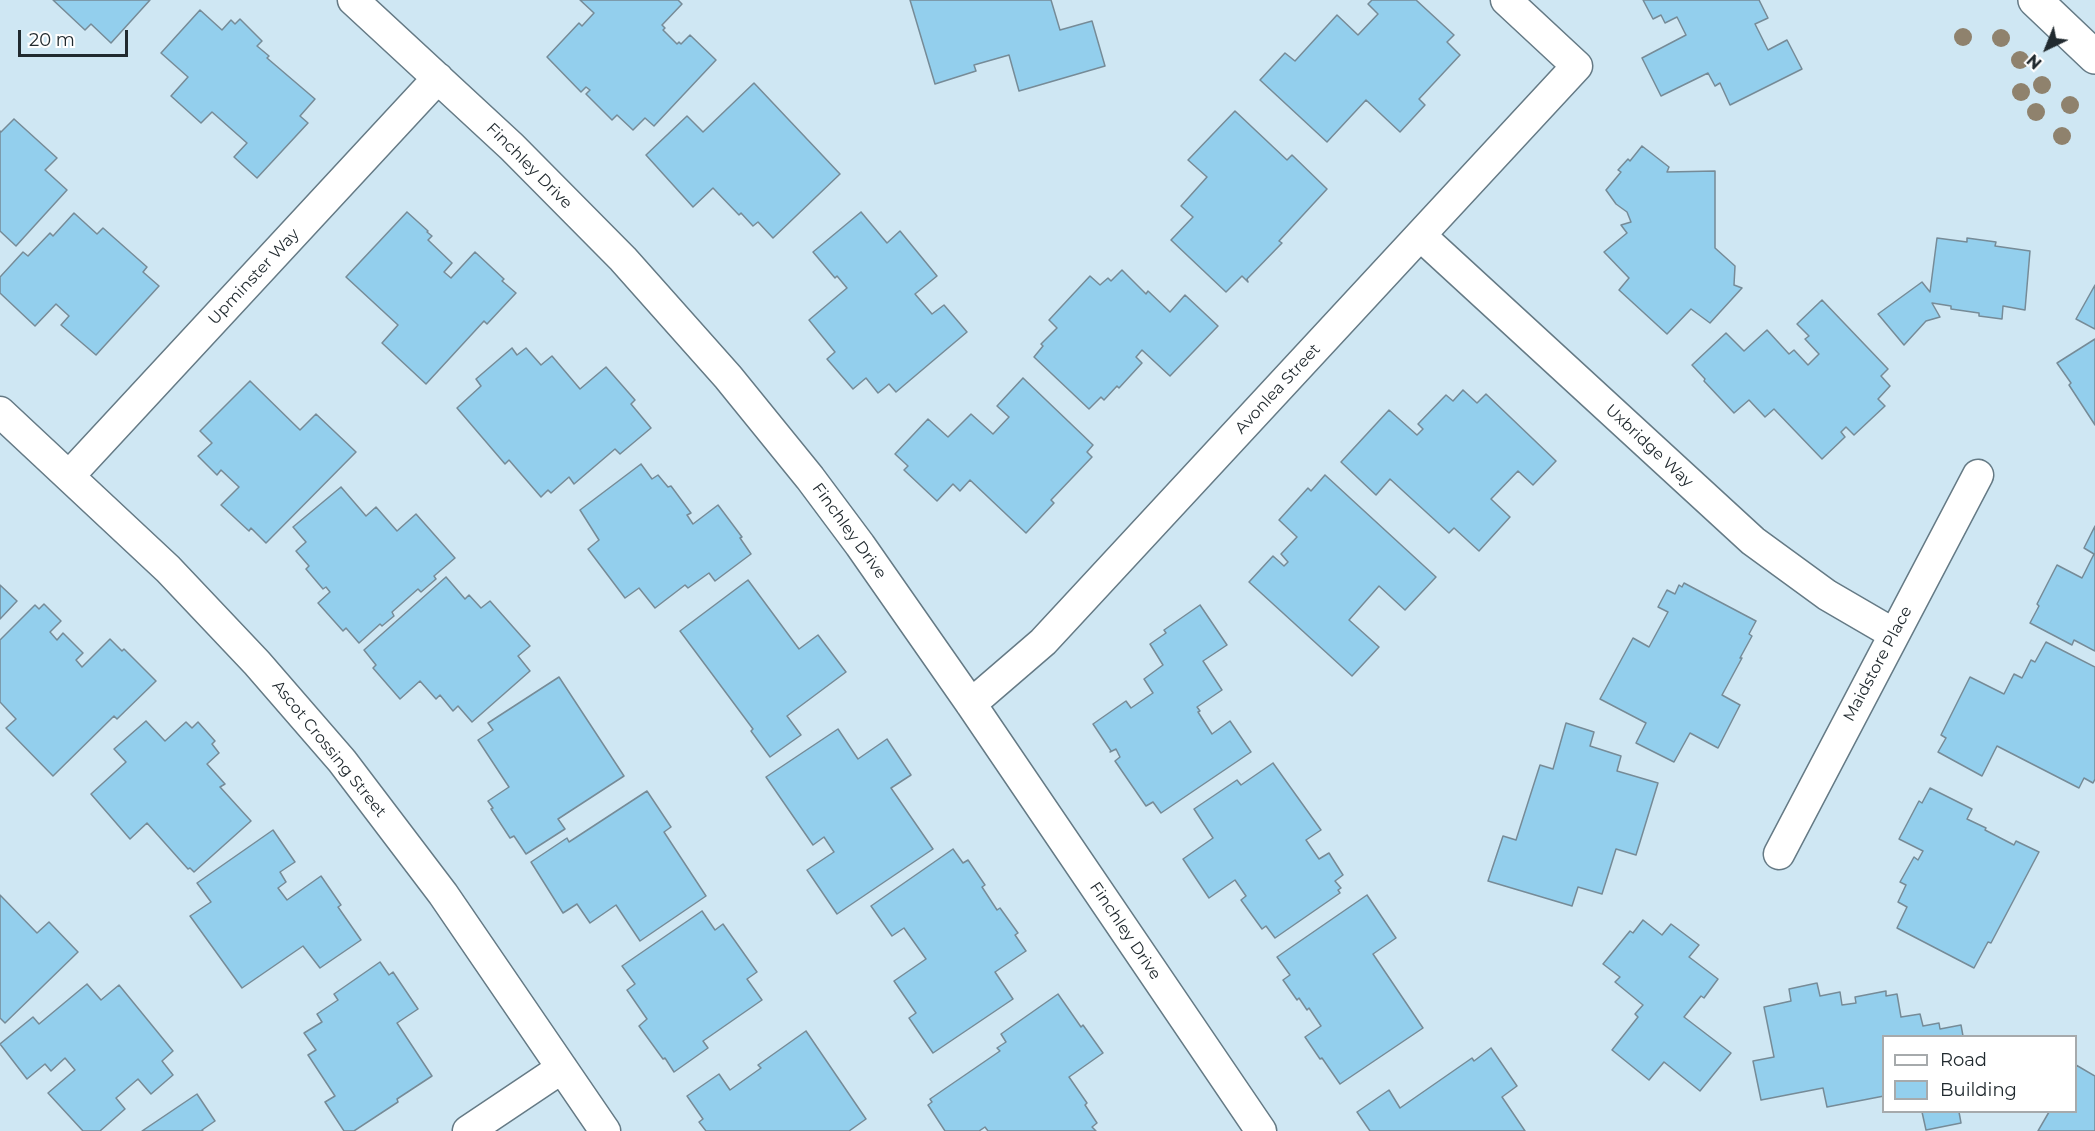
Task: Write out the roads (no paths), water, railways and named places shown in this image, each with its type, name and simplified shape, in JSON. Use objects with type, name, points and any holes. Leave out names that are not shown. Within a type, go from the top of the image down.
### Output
[{"type":"main road","points":[[2035,0],[2095,57]]},
{"type":"street","name":"Finchley Drive","points":[[353,0],[512,147],[623,259],[728,376],[810,478],[860,545],[970,704],[1261,1131]]},
{"type":"street","name":"Avonlea Street","points":[[970,704],[1043,642],[1577,66],[1506,0]]},
{"type":"street","name":"Upminster Way","points":[[69,476],[438,78]]},
{"type":"street","name":"Uxbridge Way","points":[[1421,236],[1753,541],[1827,595],[1894,634]]},
{"type":"street","name":"Ascot Crossing Street","points":[[0,412],[168,569],[233,638],[342,761],[443,894],[605,1131]]},
{"type":"street","name":"Maidstore Place","points":[[1779,854],[1978,475]]},
{"type":"street","points":[[468,1131],[562,1068]]}]
